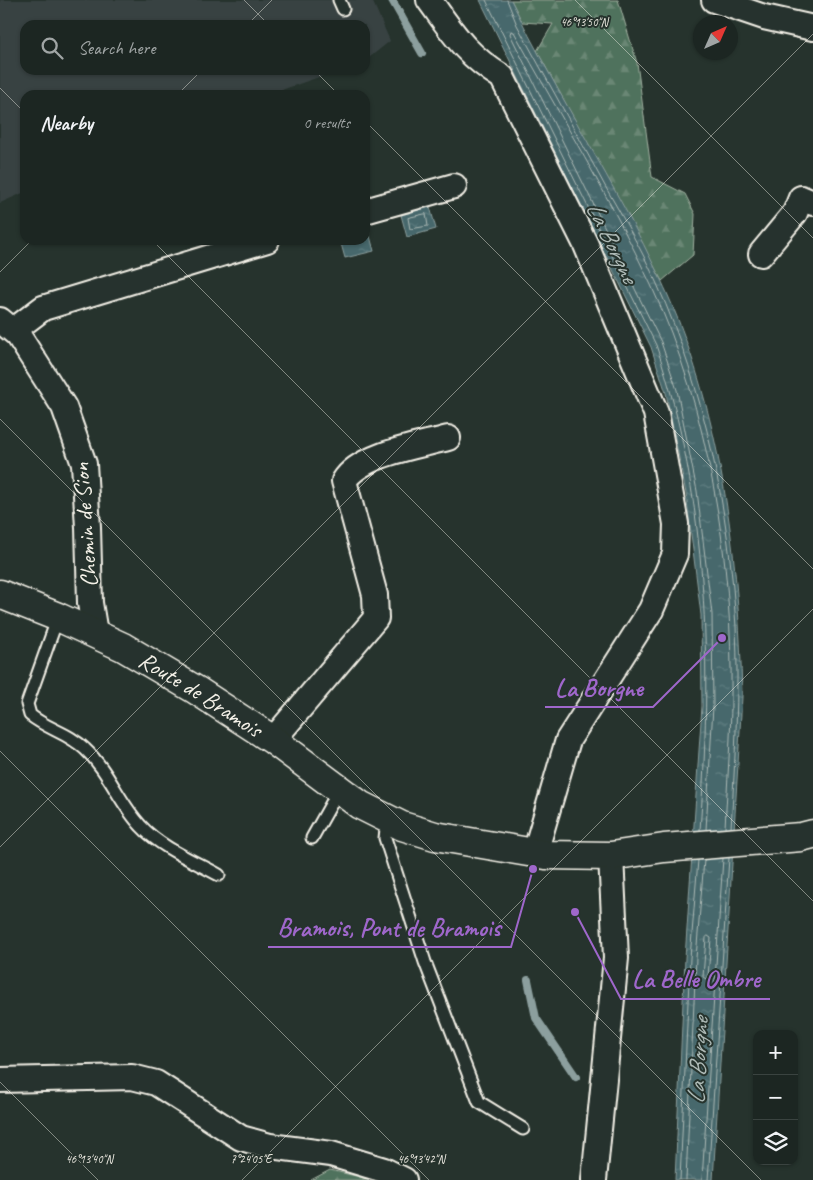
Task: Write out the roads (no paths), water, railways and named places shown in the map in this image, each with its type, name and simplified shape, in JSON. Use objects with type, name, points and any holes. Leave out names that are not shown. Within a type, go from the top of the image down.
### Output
[{"type":"street","points":[[429,0],[465,49],[481,64],[502,77],[586,245],[656,413],[676,524],[675,554],[651,610],[568,740],[535,853]]},
{"type":"street","points":[[714,0],[764,17],[813,28]]},
{"type":"street","points":[[370,210],[454,186]]},
{"type":"street","points":[[761,254],[795,214],[801,198],[813,203]]},
{"type":"street","points":[[7,325],[43,308],[251,245]]},
{"type":"street","name":"Chemin de Sion","points":[[7,325],[64,407],[84,464],[90,603],[95,634]]},
{"type":"street","points":[[273,740],[376,618],[375,595],[344,481],[349,472],[369,460],[448,438]]},
{"type":"street","name":"Route de Bramois","points":[[0,594],[95,634],[188,686],[273,740],[339,790],[387,820],[435,836],[546,856],[611,856],[664,848],[761,841],[813,834]]},
{"type":"street","points":[[594,1180],[616,958],[611,856]]},
{"type":"street","points":[[0,1080],[132,1077],[156,1083],[241,1138],[270,1146],[331,1154],[384,1170],[404,1180]]},
{"type":"lane","points":[[58,617],[27,704],[30,715],[67,735],[84,747],[106,771],[141,827],[164,844],[219,875]]},
{"type":"lane","points":[[312,838],[339,790]]},
{"type":"lane","points":[[387,820],[385,838],[425,962],[479,1102],[523,1129]]},
{"type":"water","points":[[480,0],[511,0],[644,244],[682,329],[699,380],[713,432],[731,537],[737,591],[742,697],[713,1180],[675,1180],[685,958],[702,706],[701,615],[686,493],[666,393],[651,347]]},
{"type":"water","points":[[430,207],[436,229],[407,237],[401,215]]},
{"type":"water","points":[[370,236],[374,251],[345,258],[341,245],[370,245]]},
{"type":"waterway","points":[[392,0],[422,53]]},
{"type":"waterway","points":[[528,980],[536,1018],[576,1077]]},
{"type":"place","name":"La Borgne","points":[[722,638]]},
{"type":"place","name":"Bramois, Pont de Bramois","points":[[533,869]]},
{"type":"place","name":"La Belle Ombre","points":[[575,912]]}]
